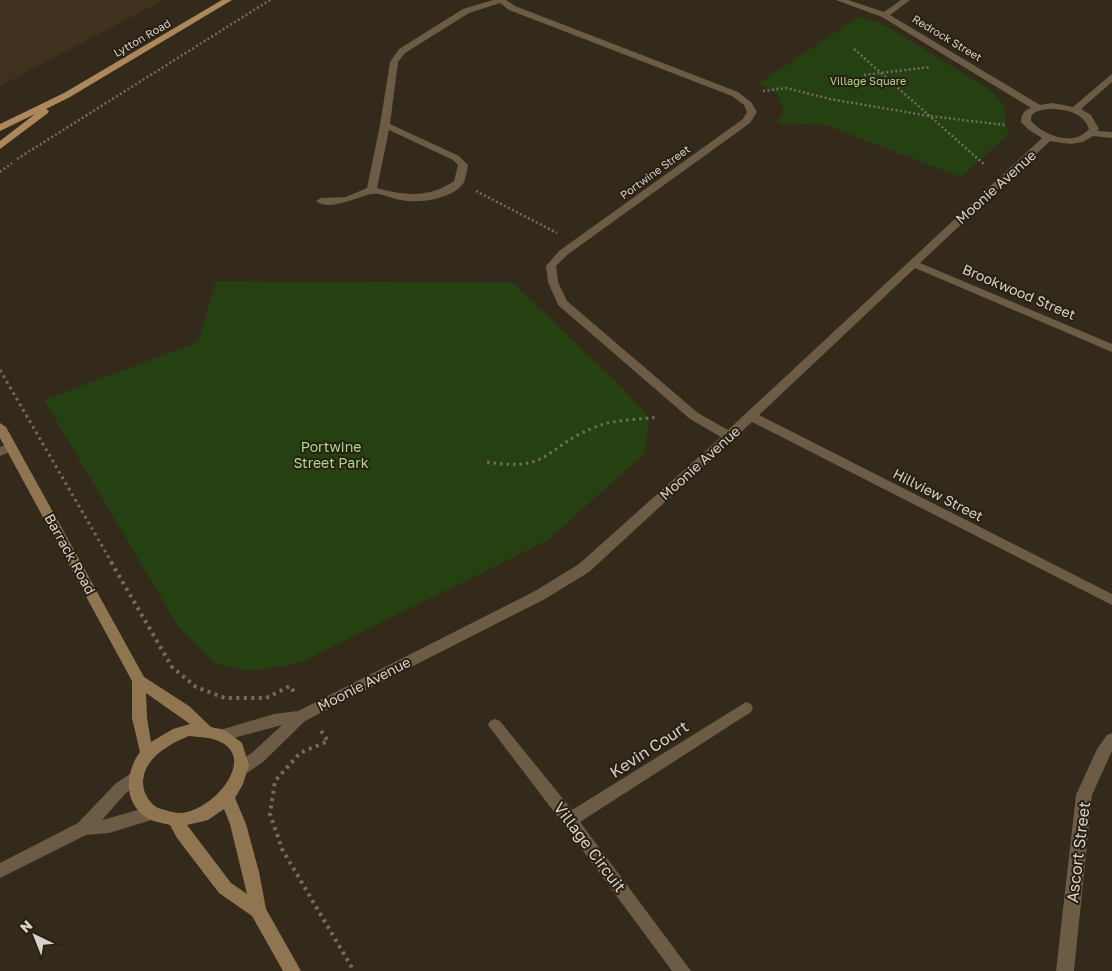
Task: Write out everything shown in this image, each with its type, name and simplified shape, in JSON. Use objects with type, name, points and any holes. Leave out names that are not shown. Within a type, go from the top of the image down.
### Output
[{"type":"main road","name":"Lytton Road","points":[[0,128],[67,95],[228,0]]},
{"type":"main road","name":"Lytton Road","points":[[0,146],[67,95]]},
{"type":"street","points":[[372,190],[385,125],[394,62],[402,51],[466,11],[501,0]]},
{"type":"street","name":"Portwine Street","points":[[501,0],[512,8],[735,94],[748,104],[752,112],[747,121],[564,253],[551,266],[552,282],[562,303],[694,416],[728,436]]},
{"type":"street","name":"Redrock Street","points":[[840,0],[885,15],[966,62],[1038,108]]},
{"type":"street","points":[[885,15],[906,0]]},
{"type":"street","points":[[1075,110],[1112,76]]},
{"type":"street","points":[[1038,108],[1056,106],[1075,110],[1090,119],[1093,124],[1092,133],[1112,135]]},
{"type":"street","name":"Moonie Avenue","points":[[1038,108],[1026,116],[1026,122],[1038,133],[1048,137],[1069,140],[1087,137],[1092,133]]},
{"type":"street","points":[[321,201],[347,200],[372,190],[403,198],[428,197],[446,191],[459,182],[463,165],[456,158],[385,125]]},
{"type":"street","name":"Moonie Avenue","points":[[242,768],[258,757],[300,717],[561,584],[602,554],[1048,137]]},
{"type":"street","name":"Brookwood Street","points":[[914,264],[1112,348]]},
{"type":"street","name":"Hillview Street","points":[[751,416],[1112,600]]},
{"type":"street","name":"Barrack Road","points":[[0,427],[6,449],[139,681],[197,719],[205,730]]},
{"type":"street","points":[[139,681],[137,711],[141,736],[148,753]]},
{"type":"street","name":"Kevin Court","points":[[570,820],[746,708]]},
{"type":"street","name":"Moonie Avenue","points":[[222,734],[274,720],[300,717]]},
{"type":"street","name":"Village Circuit","points":[[495,725],[570,820],[682,971]]},
{"type":"street","points":[[189,730],[205,730],[222,734],[233,743],[240,755],[242,768],[237,784],[227,798],[203,814],[175,820],[152,813],[142,803],[136,791],[136,777],[140,765],[148,753],[174,734],[189,730]]},
{"type":"street","name":"Ascort Street","points":[[1065,971],[1084,795],[1102,754],[1112,739]]},
{"type":"street","points":[[0,871],[84,828],[120,789],[136,777]]},
{"type":"street","points":[[227,798],[238,824],[242,847],[251,872],[258,911],[292,971]]},
{"type":"street","points":[[84,828],[110,826],[152,813]]},
{"type":"street","points":[[175,820],[225,888],[258,911]]},
{"type":"path","points":[[0,172],[41,143],[270,0]]},
{"type":"path","points":[[854,49],[985,165]]},
{"type":"path","points":[[864,75],[966,62]]},
{"type":"path","points":[[735,94],[786,88],[830,99],[929,116],[1008,126]]},
{"type":"path","points":[[459,182],[562,236]]},
{"type":"path","points":[[0,370],[172,667],[196,687],[225,698],[266,698],[290,686],[299,700]]},
{"type":"path","points":[[487,462],[510,467],[536,464],[594,427],[658,418]]},
{"type":"path","points":[[317,725],[328,742],[300,753],[275,781],[270,814],[282,849],[354,971]]},
{"type":"shaded area","points":[[0,0],[164,0],[0,86]]},
{"type":"green space","name":"Village Square","points":[[860,16],[886,26],[992,91],[1003,104],[1008,135],[961,177],[825,125],[777,123],[784,110],[777,95],[759,83]]},
{"type":"green space","name":"Portwine Street Park","points":[[216,281],[513,283],[618,384],[650,418],[644,454],[548,540],[299,663],[254,671],[215,664],[178,626],[44,400],[198,342]]}]
